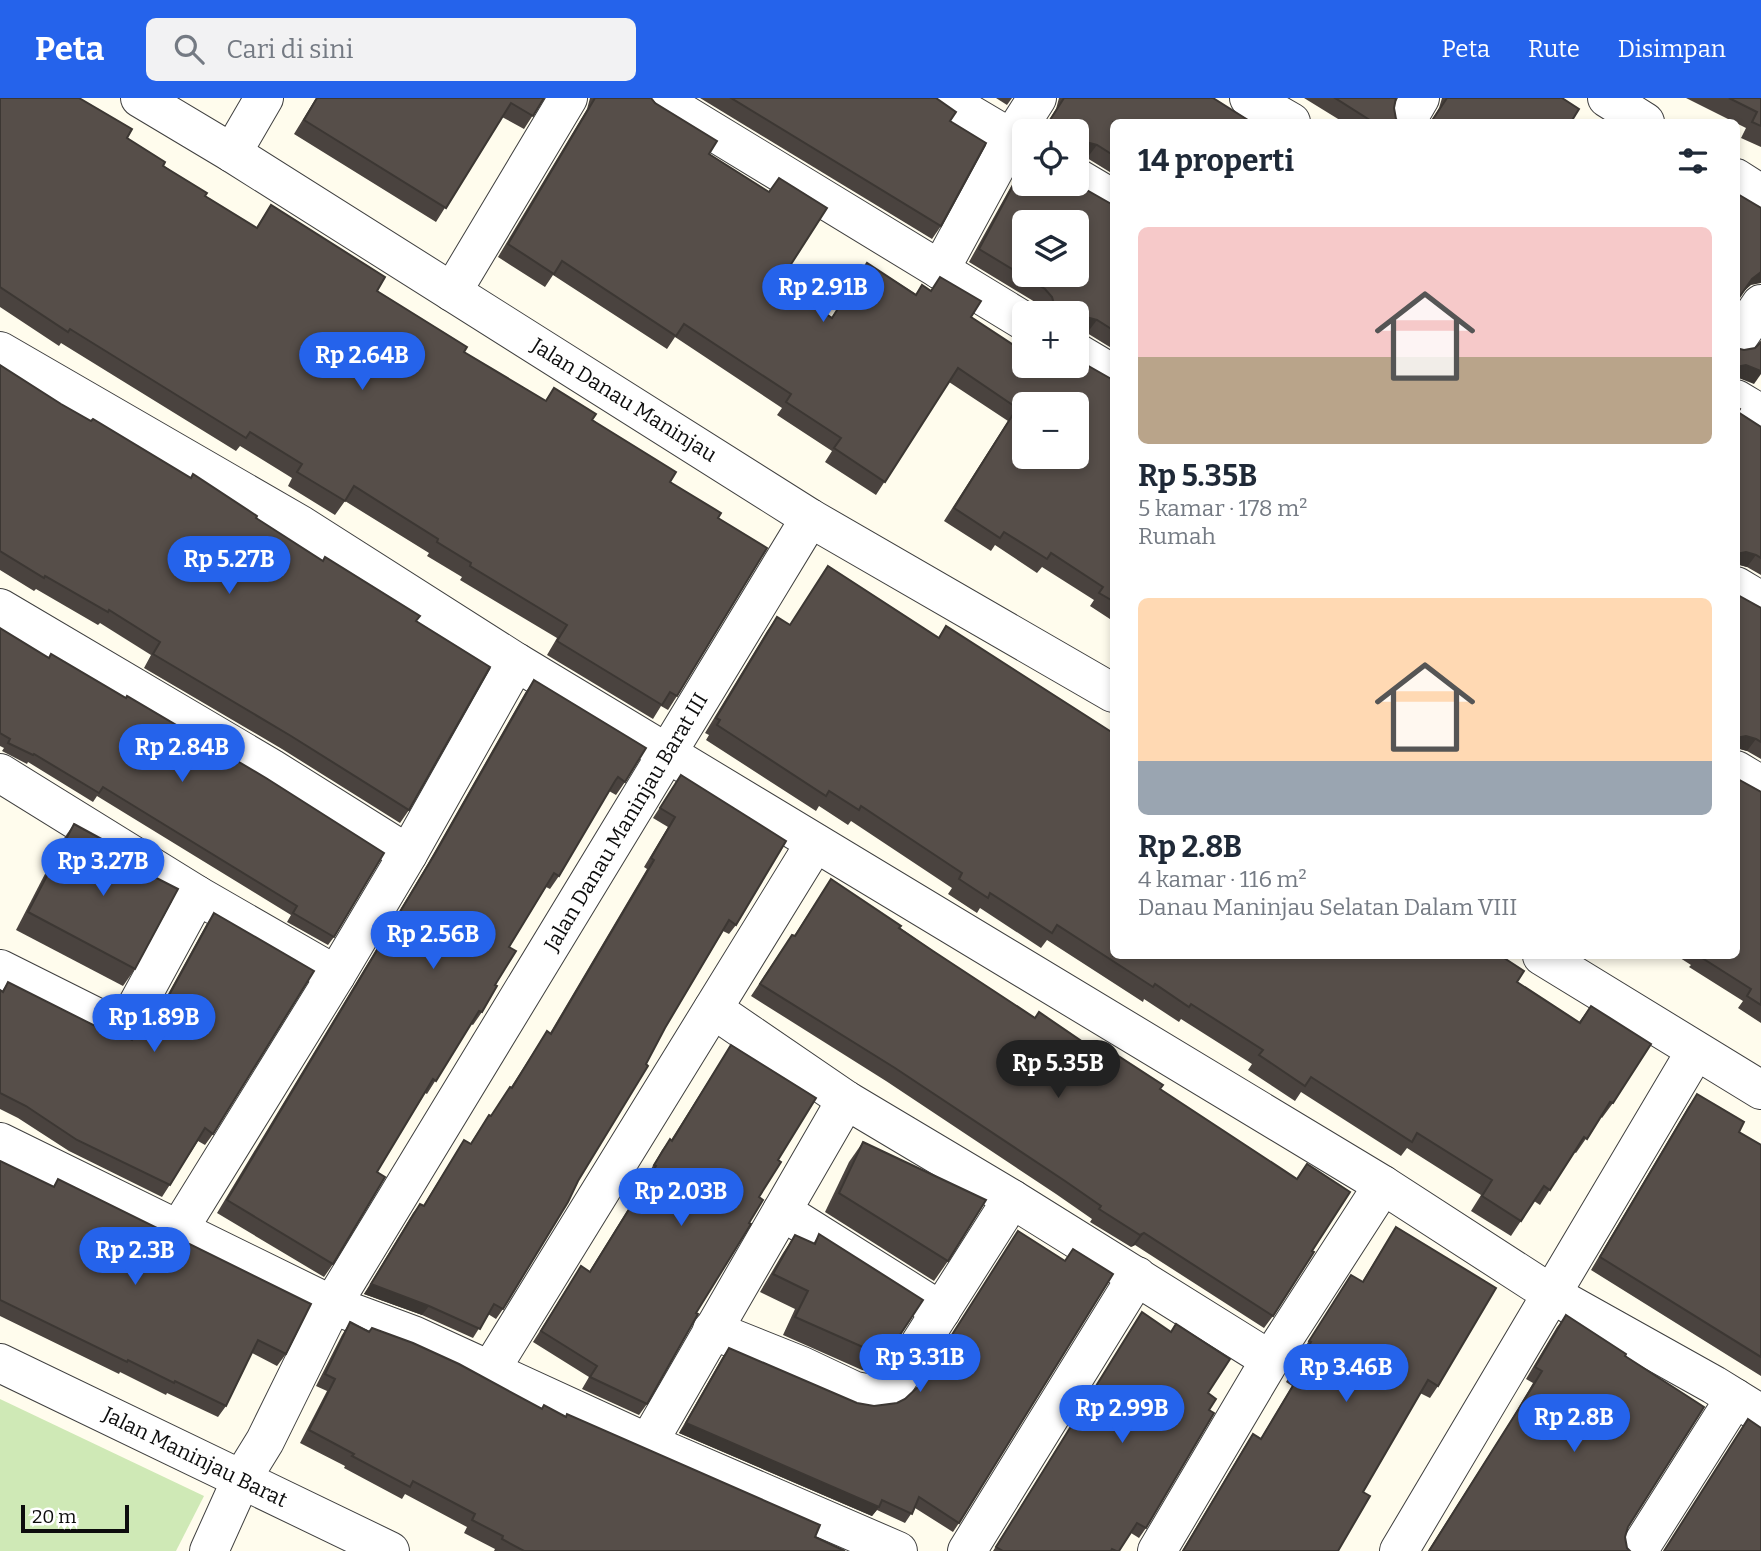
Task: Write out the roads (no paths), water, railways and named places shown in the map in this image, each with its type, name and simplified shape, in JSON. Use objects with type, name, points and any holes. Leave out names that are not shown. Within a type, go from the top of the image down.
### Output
[{"type":"street","name":"Jalan Danau Maninjau","points":[[140,98],[232,153],[810,518],[1110,691]]},
{"type":"street","points":[[232,153],[264,98]]},
{"type":"street","points":[[452,292],[568,98]]},
{"type":"street","points":[[658,98],[1012,314]]},
{"type":"street","points":[[943,98],[1012,138]]},
{"type":"street","points":[[1028,119],[1037,98]]},
{"type":"street","points":[[1249,98],[1286,119]]},
{"type":"street","points":[[1408,119],[1420,98]]},
{"type":"street","points":[[1607,98],[1641,119]]},
{"type":"street","points":[[1648,119],[1662,98]]},
{"type":"street","points":[[940,270],[1012,152]]},
{"type":"street","points":[[1740,181],[1761,194]]},
{"type":"street","points":[[1089,185],[1110,197]]},
{"type":"street","points":[[1740,335],[1761,304]]},
{"type":"street","points":[[0,351],[301,525],[516,662],[1383,1185],[1553,1295],[1748,1406],[1638,1551]]},
{"type":"street","points":[[1089,360],[1110,372]]},
{"type":"street","points":[[1740,401],[1761,414]]},
{"type":"street","name":"Jalan Danau Maninjau Barat III","points":[[209,1551],[241,1480],[265,1441],[332,1305],[810,518]]},
{"type":"street","points":[[1740,588],[1761,600]]},
{"type":"street","points":[[0,608],[271,768],[408,854]]},
{"type":"street","points":[[179,1229],[408,854],[516,662]]},
{"type":"street","points":[[1740,772],[1761,785]]},
{"type":"street","points":[[0,773],[197,895],[336,975]]},
{"type":"street","points":[[491,1369],[815,843]]},
{"type":"street","points":[[0,969],[110,1024],[120,1024],[135,1009],[197,895]]},
{"type":"street","points":[[1547,959],[1761,1090]]},
{"type":"street","points":[[713,1009],[846,1100],[1012,1199],[1270,1360]]},
{"type":"street","points":[[1399,1551],[1695,1052]]},
{"type":"street","points":[[648,1443],[846,1100]]},
{"type":"street","points":[[0,1142],[332,1305],[413,1335],[648,1443],[898,1551]]},
{"type":"street","points":[[1157,1551],[1270,1360],[1383,1185]]},
{"type":"street","points":[[712,1331],[802,1366],[855,1391],[872,1394],[885,1391],[895,1383],[1012,1199]]},
{"type":"street","points":[[782,1211],[942,1311]]},
{"type":"street","points":[[967,1551],[1137,1276]]},
{"type":"street","name":"Jalan Maninjau Barat","points":[[0,1363],[390,1551]]}]
